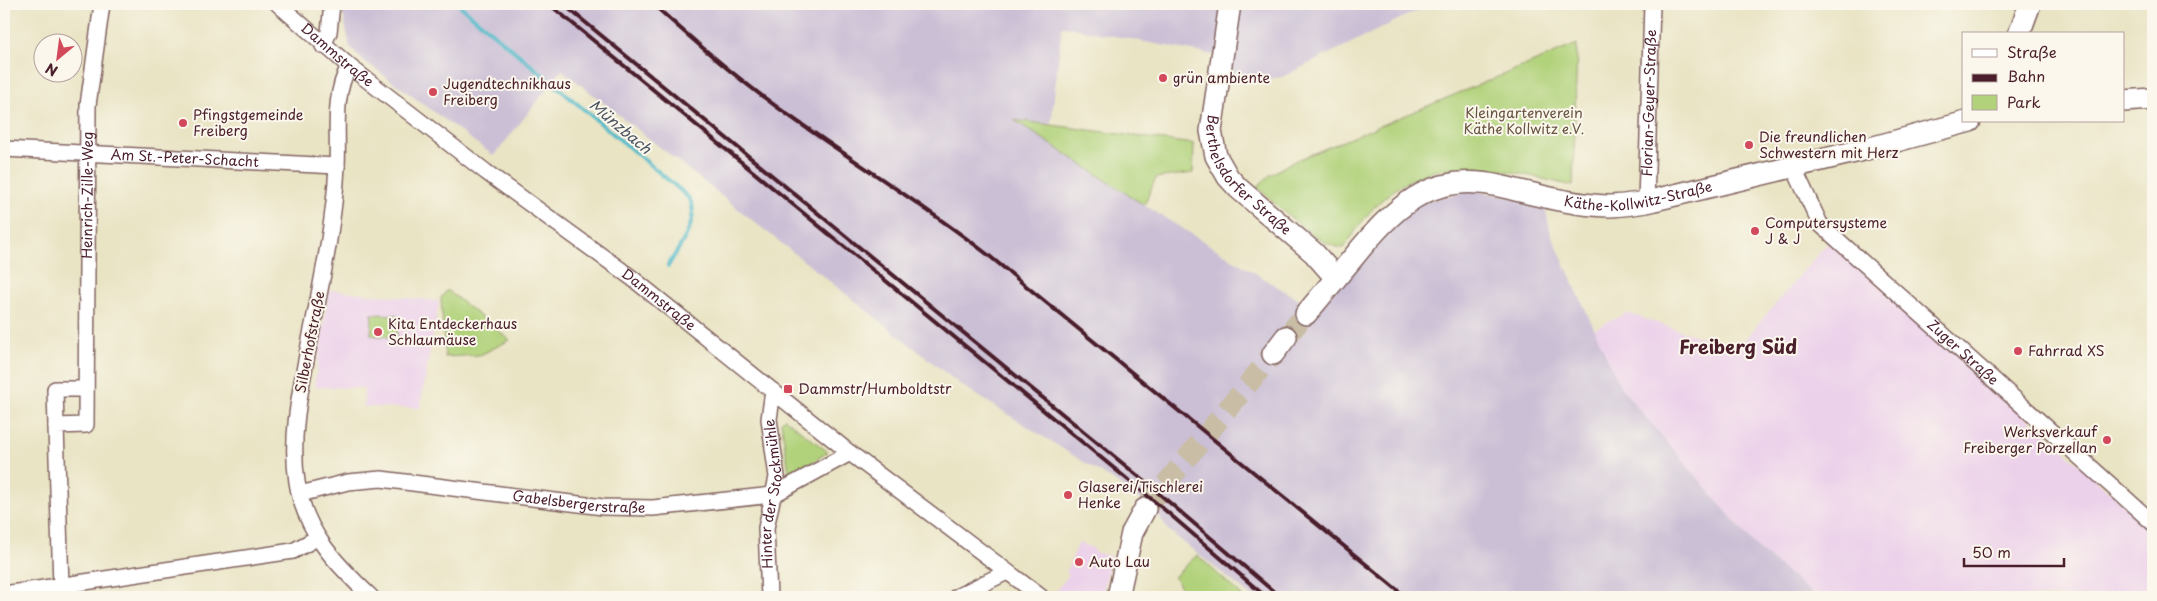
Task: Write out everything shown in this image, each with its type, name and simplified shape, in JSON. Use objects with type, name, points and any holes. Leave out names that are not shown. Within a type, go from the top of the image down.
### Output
[{"type":"street","name":"Heinrich-Zille-Weg","points":[[56,426],[86,425],[88,105],[102,4]]},
{"type":"street","name":"Dammstraße","points":[[278,4],[323,46],[486,172],[632,278],[850,453],[1041,597]]},
{"type":"street","points":[[323,46],[329,32],[332,4]]},
{"type":"street","name":"Berthelsdorfer Straße","points":[[1230,4],[1211,132],[1216,156],[1228,177],[1238,188],[1314,252],[1336,278]]},
{"type":"street","name":"Florian-Geyer-Straße","points":[[1646,202],[1652,4]]},
{"type":"street","points":[[2020,32],[2030,4]]},
{"type":"street","name":"Silberhofstraße","points":[[349,66],[340,82],[336,104],[337,166],[332,226],[298,408],[295,456],[300,494],[310,526],[317,538],[342,569],[371,597]]},
{"type":"street","points":[[2124,101],[2153,99]]},
{"type":"street","name":"Käthe-Kollwitz-Straße","points":[[1336,278],[1396,209],[1416,196],[1453,184],[1497,185],[1557,200],[1609,206],[1646,202],[1966,122]]},
{"type":"street","name":"Am St.-Peter-Schacht","points":[[4,149],[337,166]]},
{"type":"street","name":"Zuger Straße","points":[[1793,166],[1820,224],[2153,523]]},
{"type":"street","points":[[1306,314],[1336,278]]},
{"type":"street","points":[[1273,354],[1286,337]]},
{"type":"street","points":[[61,586],[55,389],[86,389]]},
{"type":"street","name":"Hinter der Stockmühle","points":[[769,597],[766,528],[777,477],[769,419],[773,391]]},
{"type":"street","name":"Gabelsbergerstraße","points":[[300,494],[348,482],[381,479],[603,508],[653,508],[773,495],[850,453]]},
{"type":"street","points":[[1118,597],[1132,533],[1145,509]]},
{"type":"street","points":[[4,594],[293,551],[317,538]]},
{"type":"street","points":[[956,597],[1007,572]]},
{"type":"shaded area","points":[[341,4],[1437,4],[1412,13],[1282,77],[1253,81],[1229,78],[1229,58],[1062,26],[1051,124],[1015,120],[1144,205],[1317,311],[1407,206],[1471,190],[1544,203],[1551,234],[1621,388],[1759,550],[1816,597],[1252,597],[1168,530],[1159,516],[1138,498],[961,385],[562,70],[494,156],[366,62],[350,47]]},
{"type":"shaded area","points":[[1830,240],[2153,531],[2153,597],[1816,597],[1759,550],[1621,388],[1594,329],[1627,313],[1737,349]]},
{"type":"shaded area","name":"Kita Entdeckerhaus Schlaumäuse","points":[[329,290],[439,301],[420,408],[364,407],[364,388],[314,387]]},
{"type":"shaded area","points":[[1079,542],[1094,549],[1093,552],[1111,556],[1102,597],[1061,597],[1055,592],[1069,575],[1066,572]]},
{"type":"green space","name":"Kleingartenverein Käthe Kollwitz e.V.","points":[[1577,44],[1573,186],[1499,170],[1452,168],[1429,173],[1406,183],[1378,203],[1343,248],[1333,246],[1310,233],[1257,187],[1270,175],[1290,163]]},
{"type":"green space","points":[[1014,120],[1194,144],[1193,173],[1156,178],[1144,205]]},
{"type":"green space","points":[[447,290],[510,340],[480,355],[445,357],[441,298]]},
{"type":"green space","points":[[372,314],[397,315],[397,338],[371,335]]},
{"type":"green space","points":[[784,418],[828,452],[790,477],[781,422]]},
{"type":"green space","points":[[1197,555],[1243,597],[1188,597],[1174,577]]},
{"type":"waterway","name":"Münzbach","points":[[458,4],[690,200],[693,208],[690,225],[668,266]]},
{"type":"tunnel","points":[[1286,337],[1306,314]]},
{"type":"tunnel","points":[[1145,509],[1273,354]]},
{"type":"railway","points":[[549,4],[1166,511],[1266,597]]},
{"type":"railway","points":[[563,4],[1149,485],[1280,597]]},
{"type":"railway","points":[[653,4],[755,91],[939,218],[987,254],[1406,597]]},
{"type":"place","name":"grün ambiente","points":[[1163,78]]},
{"type":"place","name":"Jugendtechnikhaus Freiberg","points":[[433,92]]},
{"type":"place","name":"Pfingstgemeinde Freiberg","points":[[183,123]]},
{"type":"place","name":"Die freundlichen Schwestern mit Herz","points":[[1749,145]]},
{"type":"place","name":"Computersysteme J & J","points":[[1755,231]]},
{"type":"place","name":"Kita Entdeckerhaus Schlaumäuse","points":[[378,332]]},
{"type":"place","name":"Fahrrad XS","points":[[2018,351]]},
{"type":"place","name":"Dammstr/Humboldtstr","points":[[788,389]]},
{"type":"place","name":"Werksverkauf Freiberger Porzellan","points":[[2107,440]]},
{"type":"place","name":"Glaserei/Tischlerei Henke","points":[[1068,495]]},
{"type":"place","name":"Auto Lau","points":[[1079,562]]},
{"type":"district","name":"Freiberg Süd","points":[[1738,347]]}]
